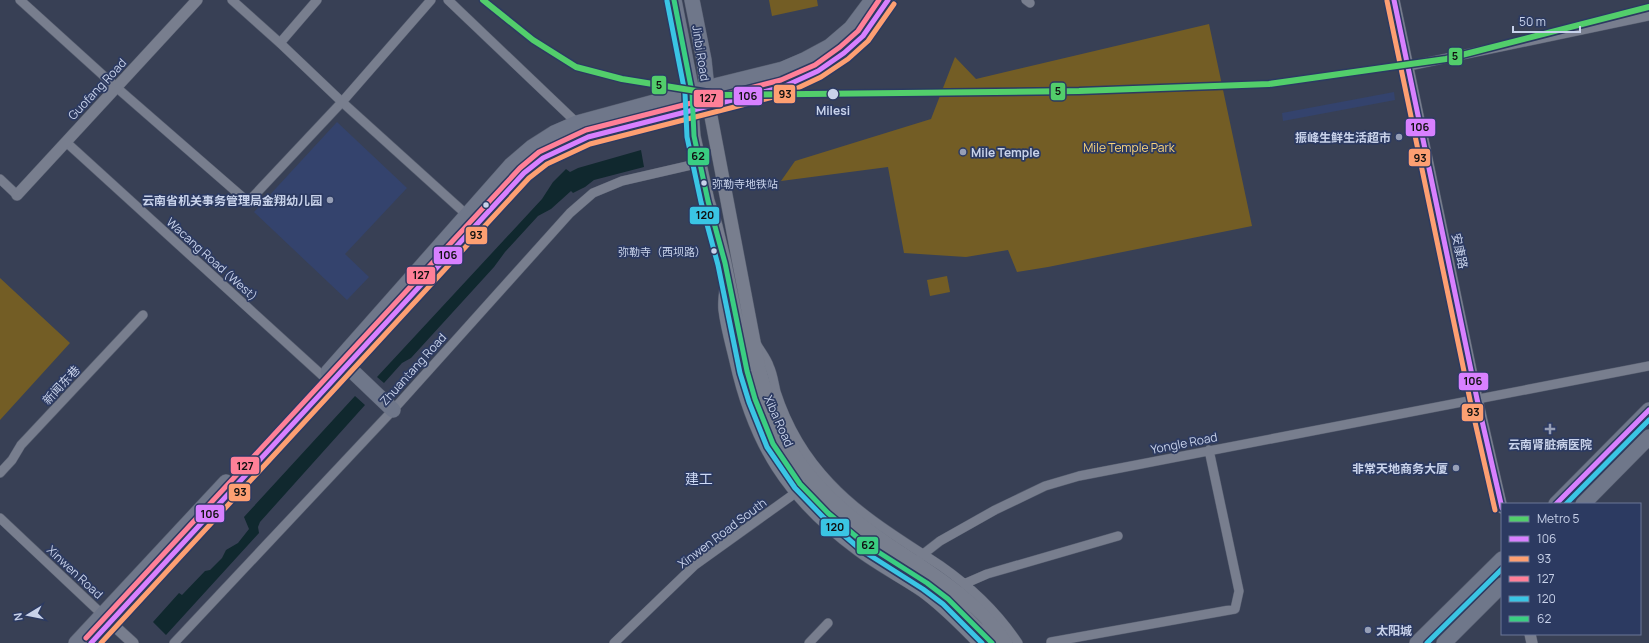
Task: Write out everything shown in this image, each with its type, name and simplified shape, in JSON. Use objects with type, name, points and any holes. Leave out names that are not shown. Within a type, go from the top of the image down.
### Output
[{"type":"main road","name":"Jinbi Road","points":[[674,0],[692,92],[692,111]]},
{"type":"main road","name":"Jinbi Road","points":[[692,0],[704,60],[709,106]]},
{"type":"main road","points":[[91,643],[106,619],[324,377],[511,165],[527,151],[554,133],[577,123],[783,69],[804,60],[830,46],[851,28],[872,0]]},
{"type":"main road","points":[[76,643],[106,619],[348,366],[524,173],[543,158],[588,137],[783,87],[818,71],[844,54],[863,36],[888,0]]},
{"type":"main road","name":"Xiba Road","points":[[709,106],[752,336],[767,395],[785,438],[797,459],[823,490],[845,512],[872,533],[920,559],[978,610],[1006,643]]},
{"type":"main road","name":"Xiba Road","points":[[692,111],[694,136],[708,202],[726,263],[743,352],[755,399],[773,444],[786,466],[800,484],[828,514],[864,543],[927,584],[948,600],[992,643]]},
{"type":"main road","points":[[348,366],[393,410]]},
{"type":"main road","points":[[1557,503],[1649,410]]},
{"type":"main road","points":[[1584,503],[1649,437]]},
{"type":"main road","points":[[1418,643],[1501,560]]},
{"type":"main road","points":[[1444,643],[1501,586]]},
{"type":"street","points":[[20,0],[116,88],[248,202],[342,102],[431,0]]},
{"type":"street","name":"Guofang Road","points":[[18,195],[197,0]]},
{"type":"street","points":[[232,0],[467,215]]},
{"type":"street","points":[[280,43],[317,0]]},
{"type":"street","points":[[448,0],[577,123]]},
{"type":"street","name":"安康路","points":[[1394,0],[1409,66],[1477,398],[1501,504]]},
{"type":"street","points":[[1409,66],[1649,16]]},
{"type":"street","name":"Wacang Road (West)","points":[[66,142],[324,377]]},
{"type":"street","name":"Zhuantang Road","points":[[174,643],[393,410],[564,218],[593,193],[622,181],[700,164]]},
{"type":"street","points":[[0,179],[18,195]]},
{"type":"street","points":[[726,263],[723,310],[744,403],[764,449],[778,472],[794,494],[821,522],[858,552],[921,592],[941,608],[977,643]]},
{"type":"street","name":"新闻东巷","points":[[0,473],[12,460],[22,445],[143,315]]},
{"type":"street","name":"Yongle Road","points":[[920,559],[940,541],[995,510],[1045,486],[1079,476],[1649,366]]},
{"type":"street","points":[[1052,643],[1051,642],[1235,609],[1238,591],[1209,450]]},
{"type":"street","name":"Xinwen Road South","points":[[614,643],[695,565],[794,494]]},
{"type":"street","name":"Xinwen Road","points":[[0,518],[133,643]]},
{"type":"street","points":[[964,584],[987,574],[1118,536]]},
{"type":"street","points":[[920,559],[941,566],[964,584],[985,603],[1010,631],[1018,643]]},
{"type":"street","points":[[809,643],[828,623]]},
{"type":"shaded area","points":[[1394,92],[1395,100],[1283,121],[1282,113]]},
{"type":"shaded area","name":"云南省机关事务管理局金翔幼儿园","points":[[337,122],[407,188],[345,254],[369,277],[347,300],[254,212]]},
{"type":"shaded area","points":[[641,150],[644,167],[594,180],[585,187],[573,193],[571,191],[551,209],[538,216],[505,252],[494,267],[411,358],[402,363],[384,383],[377,377],[542,199],[553,182],[566,169],[570,172],[578,168]]},
{"type":"shaded area","points":[[355,396],[365,405],[260,522],[258,527],[259,533],[166,635],[153,622],[179,593],[182,595],[205,571],[210,570],[222,558],[226,550],[238,543],[249,529],[244,517]]},
{"type":"green space","points":[[769,0],[817,0],[818,6],[772,16]]},
{"type":"green space","name":"Mile Temple Park","points":[[1209,24],[1252,226],[1017,272],[1008,250],[966,257],[904,253],[888,167],[781,181],[795,161],[931,119],[955,57],[976,79]]},
{"type":"green space","points":[[947,276],[950,292],[930,296],[927,280]]},
{"type":"green space","points":[[0,278],[70,343],[0,420]]},
{"type":"metro line","name":"5","points":[[483,0],[533,40],[576,67],[622,79],[721,95],[1079,91],[1269,84],[1446,59],[1649,7]]},
{"type":"transit line","name":"62","points":[[674,0],[692,92],[694,136],[708,201],[725,263],[747,371],[755,399],[773,444],[800,484],[828,513],[864,543],[927,583],[948,599],[992,643]]},
{"type":"transit line","name":"127","points":[[86,638],[520,168],[539,152],[586,130],[781,80],[815,65],[840,47],[858,31],[879,0]]},
{"type":"transit line","name":"106","points":[[91,643],[524,173],[543,158],[588,137],[783,87],[818,71],[844,53],[863,36],[888,0]]},
{"type":"transit line","name":"106","points":[[1394,0],[1477,399],[1501,504]]},
{"type":"transit line","name":"120","points":[[667,1],[685,93],[687,137],[701,202],[718,265],[740,373],[749,402],[767,447],[795,488],[824,518],[860,549],[923,589],[943,604],[982,643]]},
{"type":"transit line","name":"93","points":[[1387,1],[1470,400],[1495,510]]},
{"type":"transit line","name":"93","points":[[101,643],[529,178],[547,164],[590,144],[785,94],[821,77],[848,59],[868,41],[894,4]]},
{"type":"transit line","name":"106","points":[[1557,503],[1649,410]]},
{"type":"transit line","name":"120","points":[[1567,503],[1649,420]]},
{"type":"transit line","name":"120","points":[[1427,643],[1501,570]]},
{"type":"place","name":"Milesi","points":[[833,94]]},
{"type":"place","name":"振峰生鲜生活超市","points":[[1399,137]]},
{"type":"place","name":"Mile Temple","points":[[963,152]]},
{"type":"place","name":"弥勒寺地铁站","points":[[704,183]]},
{"type":"place","name":"云南省机关事务管理局金翔幼儿园","points":[[330,200]]},
{"type":"place","name":"弥勒寺（西坝路）","points":[[714,251]]},
{"type":"place","name":"云南肾脏病医院","points":[[1550,429]]},
{"type":"place","name":"非常天地商务大厦","points":[[1456,468]]},
{"type":"place","name":"太阳城","points":[[1368,630]]},
{"type":"district","name":"建工","points":[[699,478]]}]
